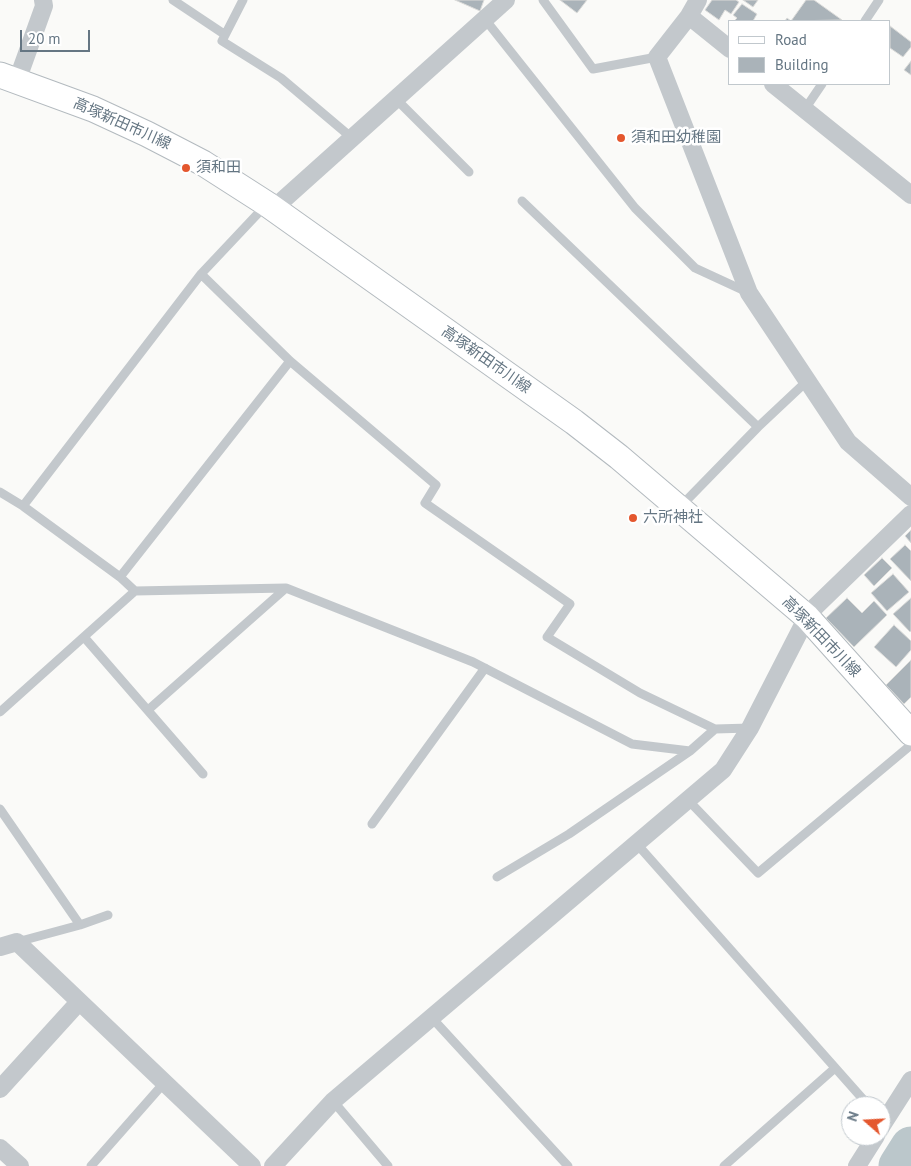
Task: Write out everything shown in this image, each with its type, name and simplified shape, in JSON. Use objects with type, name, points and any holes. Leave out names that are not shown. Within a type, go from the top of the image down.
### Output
[{"type":"main road","name":"高塚新田市川線","points":[[8,78],[92,109],[147,134],[203,163],[270,207],[574,422],[619,457],[806,617],[911,732]]},
{"type":"street","points":[[8,78],[44,6],[43,0]]},
{"type":"street","points":[[270,207],[352,138],[506,0]]},
{"type":"street","points":[[698,0],[689,16],[657,57],[749,293],[848,442],[911,497]]},
{"type":"street","points":[[689,16],[728,47]]},
{"type":"street","points":[[774,85],[911,195]]},
{"type":"street","points":[[273,1166],[333,1101],[723,770],[750,728],[806,617],[911,514]]},
{"type":"street","points":[[8,944],[79,1002],[252,1166]]},
{"type":"street","points":[[0,1089],[79,1002]]},
{"type":"street","points":[[891,1110],[911,1080]]},
{"type":"street","points":[[857,1166],[869,1146]]},
{"type":"street","points":[[0,1148],[20,1166]]},
{"type":"lane","points":[[173,0],[224,34]]},
{"type":"lane","points":[[243,0],[222,41],[282,78],[352,138]]},
{"type":"lane","points":[[543,0],[593,69],[657,57]]},
{"type":"lane","points":[[866,20],[879,0]]},
{"type":"lane","points":[[484,18],[635,208],[695,268],[749,293]]},
{"type":"lane","points":[[804,109],[821,85]]},
{"type":"lane","points":[[395,98],[469,172]]},
{"type":"lane","points":[[522,201],[758,427]]},
{"type":"lane","points":[[23,506],[201,274],[270,207]]},
{"type":"lane","points":[[201,274],[290,361],[436,485],[425,503],[570,604],[547,637],[640,692],[715,729],[750,728]]},
{"type":"lane","points":[[120,577],[290,361]]},
{"type":"lane","points":[[679,508],[758,427],[808,381]]},
{"type":"lane","points":[[0,492],[23,506],[120,577],[135,591]]},
{"type":"lane","points":[[0,712],[135,591],[286,588],[473,662],[632,744],[690,751]]},
{"type":"lane","points":[[148,710],[286,588]]},
{"type":"lane","points":[[84,637],[203,774]]},
{"type":"lane","points":[[372,824],[485,668]]},
{"type":"lane","points":[[498,877],[569,834],[690,751],[715,729]]},
{"type":"lane","points":[[687,800],[758,872],[911,745]]},
{"type":"lane","points":[[0,809],[80,925]]},
{"type":"lane","points":[[636,843],[860,1096]]},
{"type":"lane","points":[[8,944],[80,925],[108,915]]},
{"type":"lane","points":[[432,1018],[568,1166]]},
{"type":"lane","points":[[724,1166],[835,1068]]},
{"type":"lane","points":[[90,1166],[164,1083]]},
{"type":"lane","points":[[333,1101],[388,1166]]},
{"type":"building","points":[[455,0],[484,0],[480,11]]},
{"type":"building","points":[[560,0],[587,0],[577,13]]},
{"type":"building","points":[[712,0],[736,0],[739,2],[731,14],[725,10],[719,20],[705,10]]},
{"type":"building","points":[[743,0],[758,0],[753,7]]},
{"type":"building","points":[[806,0],[814,0],[842,20],[792,20]]},
{"type":"building","points":[[742,4],[757,14],[754,20],[735,20],[737,18],[733,15]]},
{"type":"building","points":[[891,27],[911,42],[911,47],[903,57],[891,49]]},
{"type":"building","points":[[911,61],[911,75],[904,70]]},
{"type":"building","points":[[911,530],[911,543],[905,536]]},
{"type":"building","points":[[905,545],[911,551],[911,581],[890,559]]},
{"type":"building","points":[[882,558],[892,568],[874,586],[864,575]]},
{"type":"building","points":[[893,574],[909,592],[887,611],[871,593]]},
{"type":"building","points":[[847,598],[862,613],[874,601],[887,615],[854,647],[826,618]]},
{"type":"building","points":[[911,598],[911,631],[910,632],[893,614]]},
{"type":"building","points":[[894,625],[911,641],[911,650],[896,667],[874,647]]},
{"type":"building","points":[[911,660],[911,697],[904,704],[886,685]]},
{"type":"waterway","points":[[899,1166],[911,1147]]},
{"type":"place","name":"須和田幼稚園","points":[[621,138]]},
{"type":"place","name":"須和田","points":[[186,168]]},
{"type":"place","name":"六所神社","points":[[633,518]]}]
